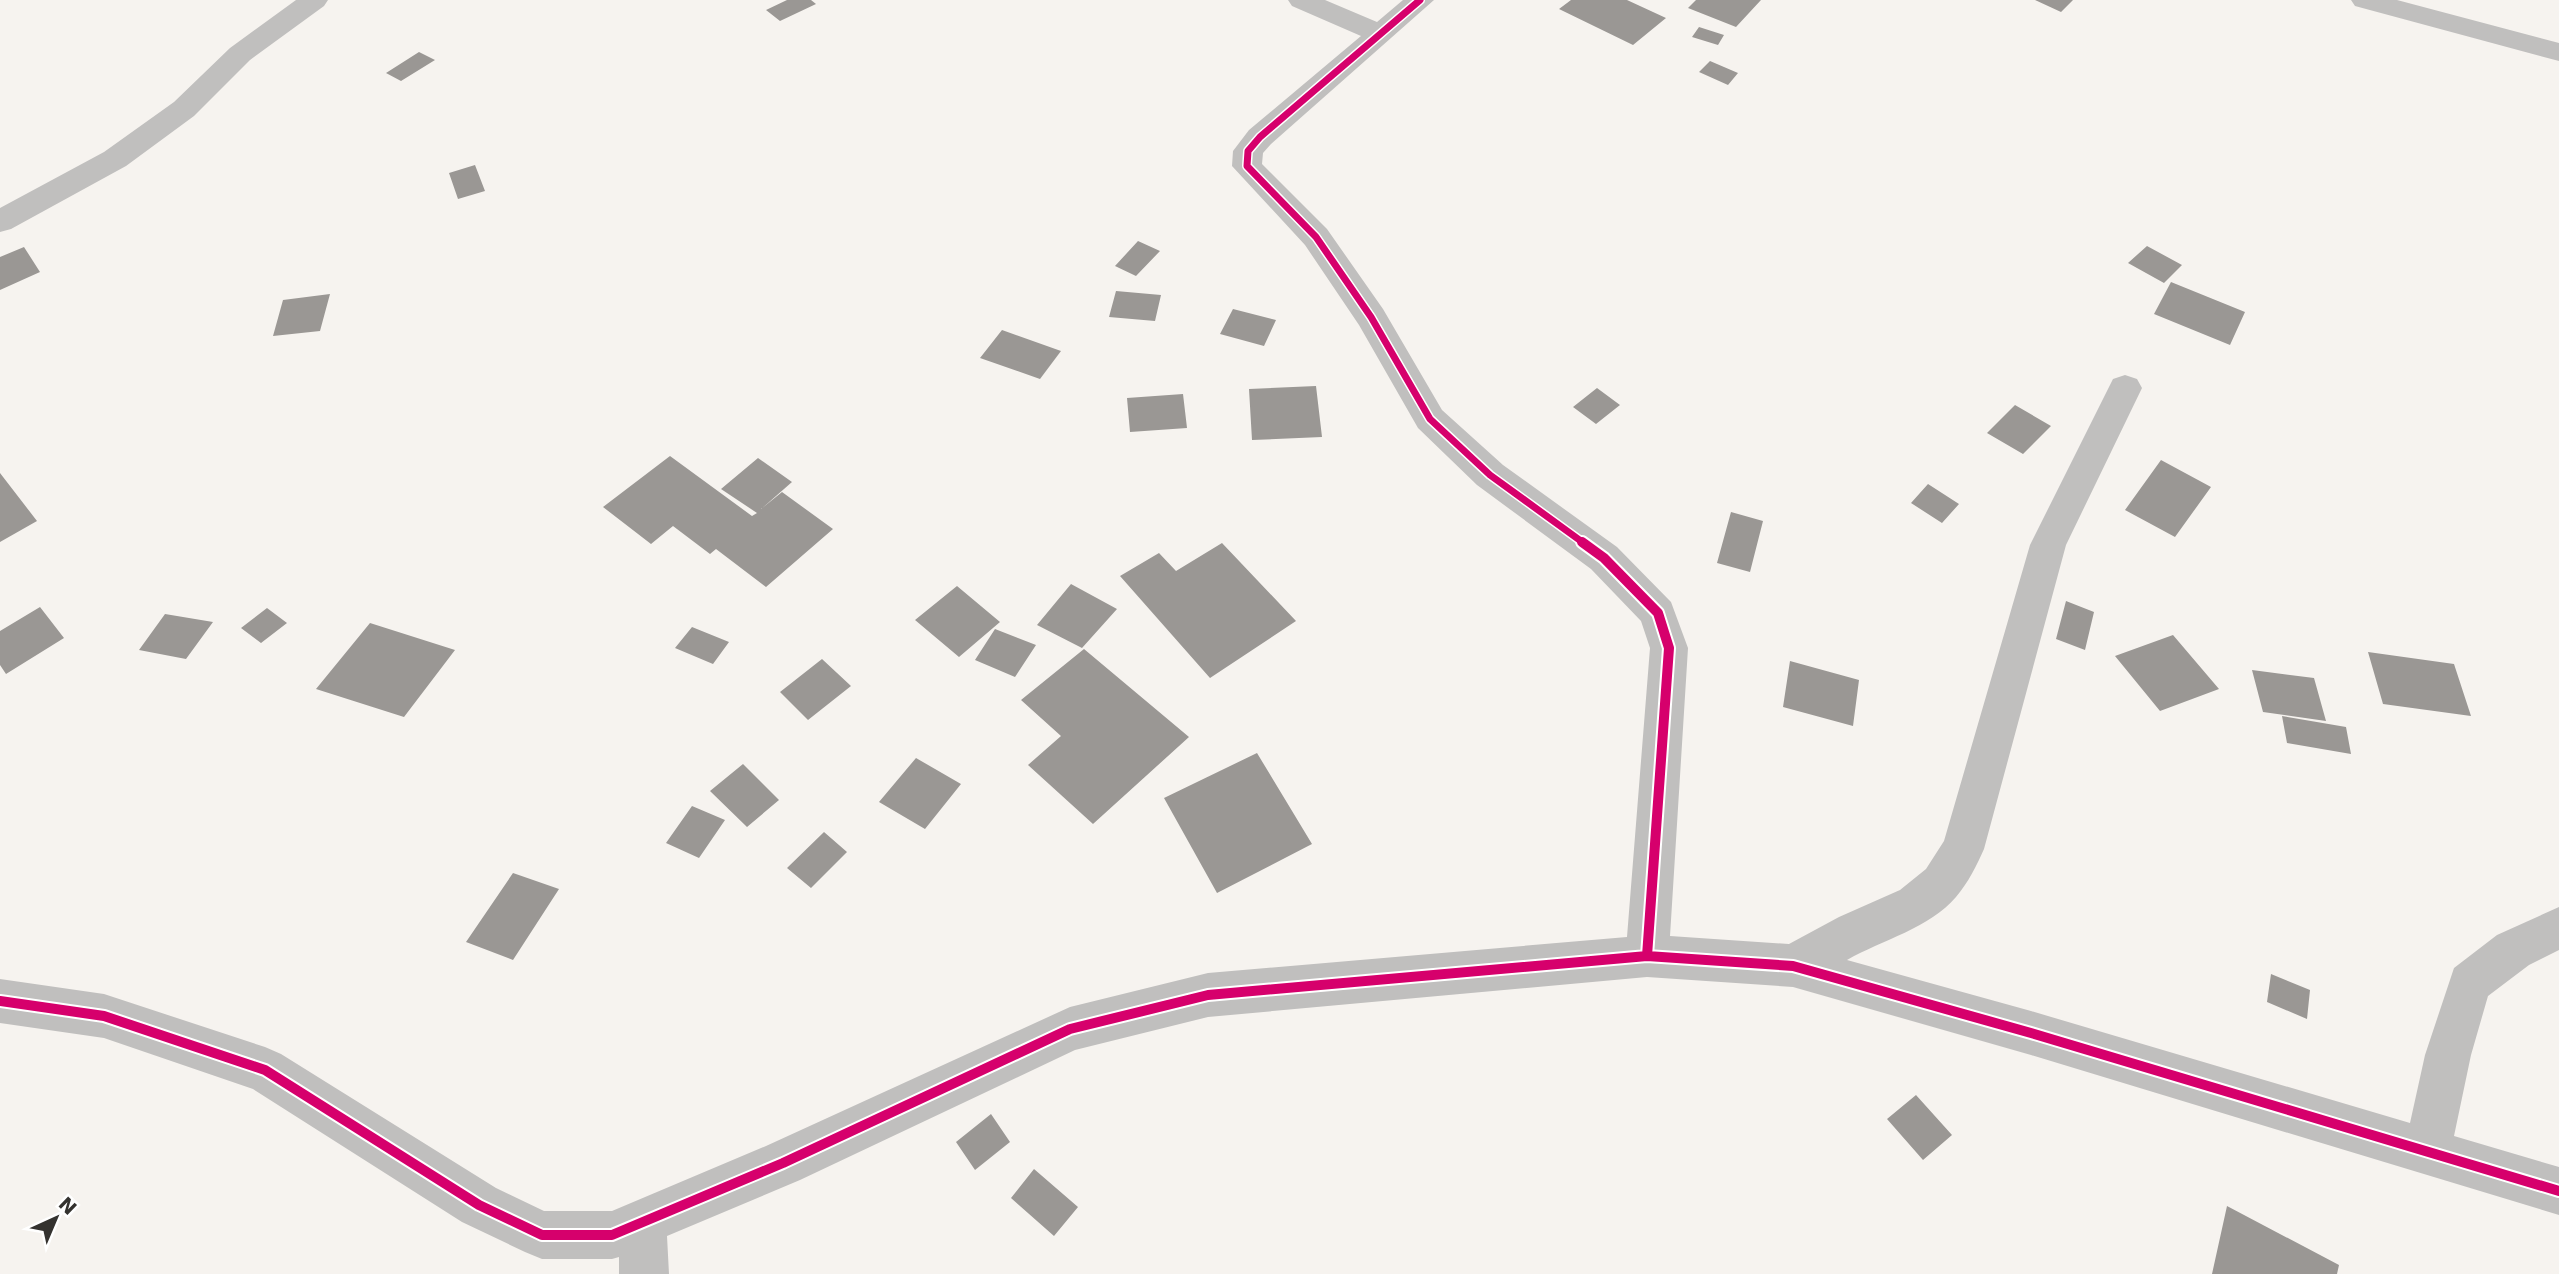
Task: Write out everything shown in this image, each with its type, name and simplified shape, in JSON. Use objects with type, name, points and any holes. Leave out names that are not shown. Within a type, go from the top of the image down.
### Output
[{"type":"street","points":[[0,221],[115,159],[184,108],[240,54],[314,0]]},
{"type":"street","points":[[1302,0],[1381,34]]},
{"type":"street","points":[[1420,0],[1260,137],[1248,151],[1247,166],[1316,237],[1371,317],[1430,419],[1490,475],[1604,558],[1658,613],[1669,648],[1647,956]]},
{"type":"street","points":[[2365,0],[2559,52]]},
{"type":"street","points":[[1793,966],[1854,932],[1916,904],[1941,883],[1963,849],[2048,545],[2125,387]]},
{"type":"street","points":[[2427,1152],[2448,1055],[2470,983],[2513,950],[2559,928]]},
{"type":"street","points":[[0,1001],[104,1016],[265,1070],[479,1205],[542,1235],[611,1235],[783,1163],[1070,1028],[1208,995],[1647,956],[1793,966],[2031,1033],[2559,1191]]},
{"type":"street","points":[[642,1222],[644,1274]]},
{"type":"building","points":[[787,0],[811,0],[816,4],[780,21],[766,10]]},
{"type":"building","points":[[1571,0],[1627,0],[1666,18],[1633,45],[1559,9]]},
{"type":"building","points":[[1696,0],[1761,0],[1736,27],[1688,8]]},
{"type":"building","points":[[2035,0],[2073,0],[2061,12]]},
{"type":"building","points":[[1699,27],[1724,35],[1718,45],[1692,37]]},
{"type":"building","points":[[419,52],[435,60],[401,81],[386,73]]},
{"type":"building","points":[[1710,61],[1738,73],[1728,85],[1699,72]]},
{"type":"building","points":[[475,165],[485,191],[458,199],[449,173]]},
{"type":"building","points":[[1138,241],[1160,251],[1136,276],[1115,266]]},
{"type":"building","points":[[2147,246],[2182,265],[2164,283],[2128,263]]},
{"type":"building","points":[[24,247],[40,272],[0,290],[0,257]]},
{"type":"building","points":[[2171,282],[2245,312],[2230,345],[2154,314]]},
{"type":"building","points":[[1116,291],[1161,295],[1155,321],[1109,317]]},
{"type":"building","points":[[330,294],[320,331],[273,336],[283,300]]},
{"type":"building","points":[[1233,309],[1276,320],[1264,346],[1220,334]]},
{"type":"building","points":[[1002,330],[1061,351],[1040,379],[980,358]]},
{"type":"building","points":[[1316,386],[1322,437],[1252,440],[1249,389]]},
{"type":"building","points":[[1597,388],[1620,405],[1596,424],[1573,407]]},
{"type":"building","points":[[1183,394],[1187,428],[1130,432],[1127,398]]},
{"type":"building","points":[[2015,405],[2051,426],[2023,454],[1987,433]]},
{"type":"building","points":[[670,456],[752,516],[757,513],[721,489],[758,458],[792,482],[761,509],[782,492],[833,529],[766,587],[716,549],[710,554],[673,526],[651,544],[603,507]]},
{"type":"building","points":[[2161,460],[2211,487],[2175,537],[2125,510]]},
{"type":"building","points":[[0,473],[37,521],[0,542]]},
{"type":"building","points":[[1928,484],[1959,504],[1942,523],[1911,503]]},
{"type":"building","points":[[1731,512],[1763,521],[1750,572],[1717,563]]},
{"type":"building","points":[[1222,543],[1296,621],[1210,678],[1120,576],[1159,553],[1176,571]]},
{"type":"building","points":[[1071,584],[1117,609],[1082,648],[1037,625]]},
{"type":"building","points":[[957,586],[1000,622],[959,657],[915,620]]},
{"type":"building","points":[[2066,601],[2094,612],[2085,650],[2056,639]]},
{"type":"building","points":[[40,607],[64,638],[6,674],[0,665],[0,631]]},
{"type":"building","points":[[267,608],[287,623],[261,643],[241,628]]},
{"type":"building","points":[[165,614],[213,622],[186,659],[139,650]]},
{"type":"building","points":[[370,623],[455,650],[404,717],[316,689]]},
{"type":"building","points":[[692,627],[729,642],[713,664],[675,648]]},
{"type":"building","points":[[995,629],[1036,645],[1015,677],[975,660]]},
{"type":"building","points":[[2173,635],[2219,689],[2160,711],[2115,656]]},
{"type":"building","points":[[1084,649],[1189,737],[1093,824],[1028,765],[1061,736],[1021,700]]},
{"type":"building","points":[[2368,652],[2454,664],[2471,716],[2383,704]]},
{"type":"building","points":[[822,659],[851,686],[808,720],[780,692]]},
{"type":"building","points":[[1790,661],[1859,680],[1853,726],[1783,707]]},
{"type":"building","points":[[2252,670],[2314,678],[2326,721],[2263,712]]},
{"type":"building","points":[[2282,716],[2346,727],[2351,754],[2287,743]]},
{"type":"building","points":[[1257,753],[1312,844],[1217,893],[1164,798]]},
{"type":"building","points":[[916,758],[961,784],[925,829],[879,802]]},
{"type":"building","points":[[743,764],[779,800],[747,827],[710,791]]},
{"type":"building","points":[[692,806],[725,820],[699,858],[666,843]]},
{"type":"building","points":[[824,832],[847,852],[811,888],[787,868]]},
{"type":"building","points":[[513,873],[559,889],[513,960],[466,942]]},
{"type":"building","points":[[2271,974],[2310,990],[2307,1019],[2267,1002]]},
{"type":"building","points":[[1916,1095],[1952,1135],[1923,1160],[1887,1119]]},
{"type":"building","points":[[991,1114],[1010,1142],[975,1170],[956,1142]]},
{"type":"building","points":[[1034,1169],[1078,1207],[1054,1236],[1011,1198]]},
{"type":"building","points":[[2227,1206],[2339,1265],[2337,1274],[2212,1274]]},
{"type":"cycle path","points":[[1420,0],[1260,137],[1248,151],[1247,166],[1316,237],[1371,317],[1430,419],[1490,475],[1604,558],[1658,613],[1669,648],[1647,956]]},
{"type":"cycle path","points":[[0,1001],[104,1016],[265,1070],[479,1205],[542,1235],[612,1235],[783,1163],[1070,1029],[1208,995],[1647,956],[1793,966],[2031,1033],[2559,1191]]}]
